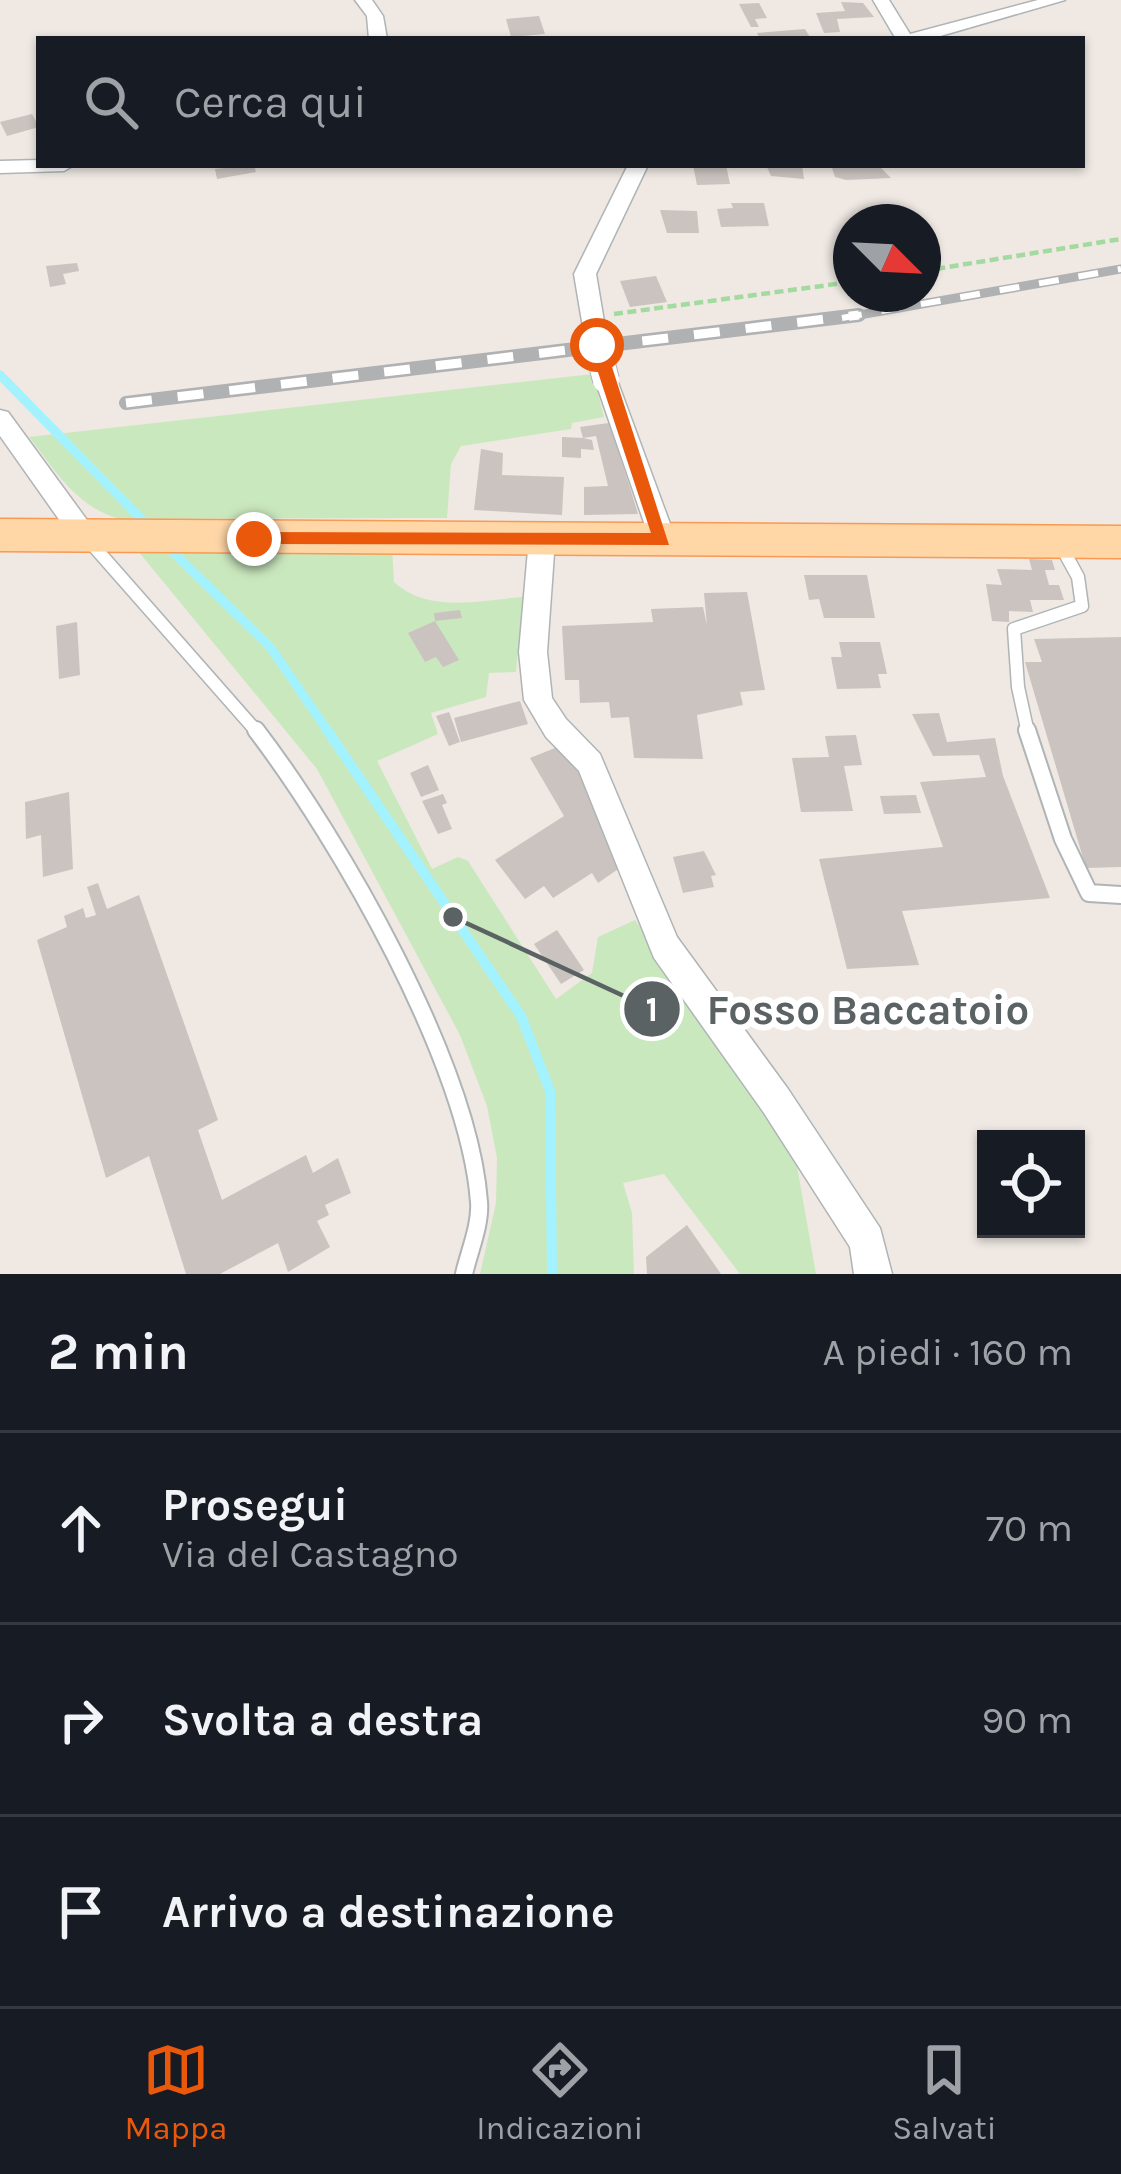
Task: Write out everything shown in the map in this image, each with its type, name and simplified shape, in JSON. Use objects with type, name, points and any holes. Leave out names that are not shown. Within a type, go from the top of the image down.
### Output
[{"type":"main road","points":[[0,536],[1121,542]]},
{"type":"street","points":[[364,0],[374,16],[377,36]]},
{"type":"street","points":[[881,0],[905,36]]},
{"type":"street","points":[[919,36],[1057,0]]},
{"type":"street","points":[[0,167],[36,166]]},
{"type":"street","points":[[633,168],[585,274],[606,380],[663,540]]},
{"type":"street","points":[[0,418],[105,538]]},
{"type":"street","points":[[542,539],[533,652],[538,700],[556,728],[590,763],[665,947],[776,1101],[867,1240],[873,1274]]},
{"type":"lane","points":[[105,538],[313,805],[393,956],[466,1118],[480,1208],[464,1274]]},
{"type":"lane","points":[[1059,541],[1078,577],[1082,606],[1044,623],[1014,628],[1011,651],[1019,699],[1073,868],[1089,892],[1121,895]]},
{"type":"path","points":[[941,268],[1121,239]]},
{"type":"path","points":[[588,307],[612,314],[660,311],[833,285]]},
{"type":"green space","points":[[593,374],[604,417],[572,423],[571,429],[461,446],[451,464],[447,518],[120,519],[79,497],[29,437]]},
{"type":"green space","points":[[392,547],[394,582],[423,598],[456,603],[523,597],[516,672],[489,673],[486,697],[431,713],[438,734],[377,761],[432,869],[458,857],[468,861],[556,999],[592,973],[598,937],[635,920],[794,1149],[816,1274],[740,1274],[664,1174],[623,1183],[632,1213],[634,1274],[480,1274],[496,1203],[497,1158],[487,1106],[460,1035],[317,769],[138,551]]},
{"type":"building","points":[[841,2],[863,3],[874,17],[837,19],[840,32],[824,33],[816,13],[845,11]]},
{"type":"building","points":[[759,3],[767,18],[755,19],[759,27],[751,27],[739,4]]},
{"type":"building","points":[[539,16],[545,34],[511,36],[506,19]]},
{"type":"building","points":[[805,29],[809,36],[758,36]]},
{"type":"building","points":[[32,114],[36,128],[7,136],[0,122]]},
{"type":"building","points":[[255,168],[256,172],[217,179],[215,169]]},
{"type":"building","points":[[694,168],[727,168],[730,184],[697,185]]},
{"type":"building","points":[[767,168],[802,168],[804,179],[771,176]]},
{"type":"building","points":[[832,168],[881,168],[891,178],[846,180],[835,177]]},
{"type":"building","points":[[731,203],[764,203],[769,226],[721,227],[717,209],[733,208]]},
{"type":"building","points":[[660,210],[697,211],[699,233],[667,233]]},
{"type":"building","points":[[77,263],[79,271],[63,274],[66,284],[50,287],[46,266]]},
{"type":"building","points":[[656,276],[667,302],[630,307],[620,281]]},
{"type":"building","points":[[609,423],[638,514],[584,515],[584,487],[608,486],[596,436],[583,438],[580,427]]},
{"type":"building","points":[[562,437],[592,440],[594,450],[581,449],[581,458],[562,457]]},
{"type":"building","points":[[481,449],[503,453],[502,475],[564,477],[562,515],[474,510]]},
{"type":"building","points":[[1029,559],[1052,560],[1055,570],[1045,570],[1049,585],[1059,585],[1064,600],[1030,600],[1033,612],[1009,611],[1009,622],[992,621],[986,584],[1002,585],[997,569],[1032,570]]},
{"type":"building","points":[[804,575],[867,575],[875,618],[824,618],[819,599],[809,600]]},
{"type":"building","points":[[747,592],[765,690],[740,692],[743,705],[697,715],[703,759],[634,758],[629,717],[611,718],[609,702],[580,703],[579,680],[565,680],[562,626],[653,622],[651,609],[703,607],[707,625],[704,593]]},
{"type":"building","points":[[460,610],[462,618],[435,621],[434,613]]},
{"type":"building","points":[[435,621],[459,660],[443,667],[436,657],[425,662],[408,633]]},
{"type":"building","points":[[77,622],[80,675],[59,679],[56,626]]},
{"type":"building","points":[[1121,637],[1121,867],[1086,868],[1025,662],[1042,662],[1034,639]]},
{"type":"building","points":[[839,642],[880,642],[887,674],[878,674],[881,688],[837,689],[831,657],[842,657]]},
{"type":"building","points":[[520,701],[528,724],[461,742],[454,718]]},
{"type":"building","points":[[449,712],[460,742],[449,746],[436,716]]},
{"type":"building","points":[[939,713],[947,742],[995,738],[1003,776],[1050,898],[902,911],[919,965],[847,969],[819,859],[943,847],[920,782],[986,777],[979,755],[933,756],[912,714]]},
{"type":"building","points":[[856,735],[862,765],[844,766],[853,811],[801,812],[792,758],[829,757],[825,736]]},
{"type":"building","points":[[565,744],[598,798],[624,865],[598,883],[592,873],[553,898],[544,886],[525,899],[495,860],[564,816],[530,758]]},
{"type":"building","points":[[428,765],[439,790],[421,797],[410,773]]},
{"type":"building","points":[[69,792],[73,869],[43,877],[41,835],[26,839],[25,802]]},
{"type":"building","points":[[443,794],[447,803],[442,805],[452,829],[438,834],[422,801]]},
{"type":"building","points":[[916,795],[921,813],[884,814],[880,796]]},
{"type":"building","points":[[704,851],[716,875],[711,876],[714,887],[683,893],[673,857]]},
{"type":"building","points":[[98,883],[107,909],[139,895],[218,1120],[198,1130],[222,1200],[306,1155],[313,1173],[338,1158],[351,1193],[325,1205],[329,1215],[317,1221],[330,1247],[288,1272],[278,1243],[220,1274],[186,1274],[149,1156],[106,1178],[37,940],[67,927],[64,916],[83,908],[86,918],[96,915],[87,887]]},
{"type":"building","points":[[557,930],[584,970],[561,984],[534,944]]},
{"type":"building","points":[[687,1225],[721,1274],[647,1274],[646,1257]]},
{"type":"waterway","points":[[0,375],[148,526]]},
{"type":"waterway","points":[[168,547],[271,648],[329,733]]},
{"type":"waterway","points":[[327,730],[521,1016],[550,1091],[552,1274]]},
{"type":"railway","points":[[842,318],[1121,269]]},
{"type":"railway","points":[[126,403],[859,315]]},
{"type":"place","name":"Fosso Baccatoio","points":[[453,917]]},
{"type":"route","points":[[254,539],[663,540],[597,345]]}]
